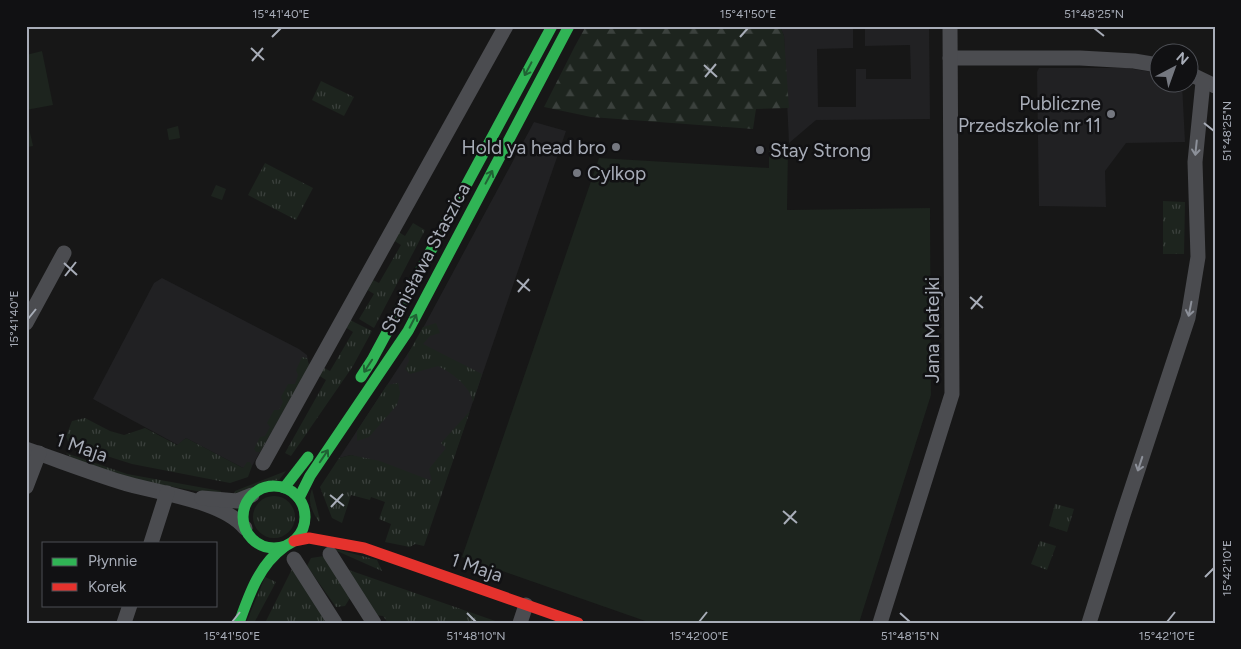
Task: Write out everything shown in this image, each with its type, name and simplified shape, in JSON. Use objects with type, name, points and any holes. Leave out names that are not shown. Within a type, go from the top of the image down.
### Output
[{"type":"street","points":[[263,463],[506,26]]},
{"type":"street","name":"Stanisława Staszica","points":[[357,383],[372,360],[552,26]]},
{"type":"street","name":"Stanisława Staszica","points":[[299,498],[310,476],[408,331],[569,26]]},
{"type":"street","name":"Jana Matejki","points":[[880,623],[952,394],[950,26]]},
{"type":"street","points":[[950,58],[1080,58],[1148,63]]},
{"type":"street","points":[[1089,623],[1188,318],[1198,257],[1195,162],[1209,84]]},
{"type":"street","points":[[26,323],[64,253]]},
{"type":"street","points":[[284,488],[300,469],[315,446]]},
{"type":"street","points":[[26,487],[32,451]]},
{"type":"street","name":"1 Maja","points":[[32,451],[122,482],[183,497],[234,516],[249,534]]},
{"type":"street","points":[[255,554],[244,511],[252,495],[267,487],[275,486],[292,492],[299,498],[314,523]]},
{"type":"street","points":[[150,542],[167,493]]},
{"type":"street","name":"1 Maja","points":[[183,497],[237,500],[252,495]]},
{"type":"street","points":[[239,623],[246,605],[271,557],[300,535],[304,527],[304,509]]},
{"type":"street","name":"1 Maja","points":[[327,530],[364,548],[578,623]]},
{"type":"street","points":[[249,534],[268,548],[289,544]]},
{"type":"street","name":"1 Maja","points":[[289,544],[309,538],[364,548]]},
{"type":"street","points":[[330,554],[374,623]]},
{"type":"street","points":[[294,559],[335,623]]},
{"type":"street","points":[[246,605],[252,566]]},
{"type":"street","points":[[520,623],[526,605]]},
{"type":"street","points":[[124,623],[130,606]]},
{"type":"shaded area","points":[[780,26],[853,26],[853,48],[817,49],[818,107],[856,107],[856,69],[866,69],[866,79],[911,79],[910,45],[865,46],[865,26],[929,26],[930,119],[816,120],[789,143],[784,36]]},
{"type":"shaded area","name":"Publiczne Przedszkole nr 11","points":[[1039,68],[1127,68],[1148,71],[1148,92],[1182,92],[1185,142],[1126,143],[1105,171],[1106,207],[1039,206],[1037,72]]},
{"type":"shaded area","points":[[534,122],[566,131],[444,486],[351,455],[339,458],[416,341]]},
{"type":"shaded area","points":[[162,278],[299,349],[307,355],[309,366],[252,466],[243,468],[186,438],[178,445],[93,399],[154,283]]},
{"type":"green space","points":[[586,26],[780,26],[784,36],[789,108],[756,109],[753,129],[591,117],[544,107]]},
{"type":"green space","points":[[42,51],[53,105],[26,110],[26,55]]},
{"type":"green space","points":[[321,81],[354,97],[344,116],[312,100]]},
{"type":"green space","points":[[26,116],[33,146],[26,147]]},
{"type":"green space","points":[[178,126],[180,138],[169,140],[167,129]]},
{"type":"green space","points":[[769,151],[788,151],[787,210],[930,208],[931,395],[859,623],[651,623],[462,557],[599,158],[769,168]]},
{"type":"green space","points":[[265,163],[313,188],[296,220],[248,195]]},
{"type":"green space","points":[[216,185],[226,189],[222,200],[211,196]]},
{"type":"green space","points":[[1163,201],[1185,202],[1184,254],[1163,254]]},
{"type":"green space","points":[[413,223],[425,230],[374,328],[359,319],[374,294],[366,289],[371,279],[379,283],[401,245],[393,240],[397,231],[405,236]]},
{"type":"green space","points":[[350,320],[372,331],[353,366],[291,456],[285,453],[326,380],[318,375],[322,367],[330,371],[353,332],[345,327]]},
{"type":"green space","points":[[436,323],[440,333],[430,336],[423,344],[482,374],[473,402],[464,385],[449,372],[438,366],[410,374],[405,369],[409,361],[408,354],[423,327]]},
{"type":"green space","points":[[302,357],[307,358],[309,366],[260,452],[256,452],[254,449],[260,437],[265,436],[270,427],[267,423],[274,410],[279,410],[283,402],[281,397],[288,384],[295,384],[298,375],[296,370]]},
{"type":"green space","points":[[398,383],[400,393],[397,405],[369,437],[357,441],[357,431],[387,385]]},
{"type":"green space","points":[[470,411],[424,546],[415,544],[410,547],[385,542],[391,524],[379,519],[385,502],[371,497],[370,500],[351,495],[342,523],[332,518],[320,487],[339,458],[351,455],[380,461],[432,481],[429,469],[446,448],[441,443]]},
{"type":"green space","points":[[85,418],[110,431],[124,435],[145,428],[177,445],[186,438],[243,468],[247,462],[250,462],[252,466],[248,477],[230,483],[132,464],[69,444],[66,436],[72,421]]},
{"type":"green space","points":[[66,453],[127,474],[221,491],[220,495],[132,480],[75,461]]},
{"type":"green space","points":[[286,471],[279,480],[266,481],[247,493],[233,497],[235,491]]},
{"type":"green space","points":[[312,489],[320,520],[319,522],[311,506]]},
{"type":"green space","points":[[274,496],[289,502],[295,517],[289,532],[274,538],[259,532],[253,517],[259,502]]},
{"type":"green space","points":[[1055,504],[1074,509],[1067,532],[1049,526]]},
{"type":"green space","points":[[1040,541],[1056,546],[1047,570],[1031,564]]},
{"type":"green space","points":[[328,547],[377,560],[382,571]]},
{"type":"green space","points":[[324,556],[350,598],[345,606],[336,607],[307,566],[311,558]]},
{"type":"green space","points":[[292,569],[325,619],[323,623],[265,623]]},
{"type":"green space","points":[[346,569],[501,623],[388,623],[383,616],[375,615]]},
{"type":"green space","points":[[265,577],[276,582],[254,623],[246,623]]},
{"type":"traffic: fast","points":[[361,377],[372,360],[552,26]]},
{"type":"traffic: fast","points":[[299,498],[310,476],[408,331],[569,26]]},
{"type":"traffic: fast","points":[[284,488],[308,457]]},
{"type":"traffic: fast","points":[[274,486],[286,488],[296,495],[303,505],[305,517],[303,529],[296,539],[286,546],[274,548],[262,546],[252,539],[245,529],[243,517],[245,505],[252,495],[262,488],[274,486]]},
{"type":"traffic: fast","points":[[239,623],[251,591],[261,572],[275,554],[284,547]]},
{"type":"traffic: jam","points":[[294,541],[309,538],[364,548],[578,623]]},
{"type":"place","name":"Publiczne Przedszkole nr 11","points":[[1111,114]]},
{"type":"place","name":"Hold ya head bro","points":[[616,147]]},
{"type":"place","name":"Stay Strong","points":[[760,150]]},
{"type":"place","name":"Cylkop","points":[[577,173]]}]
